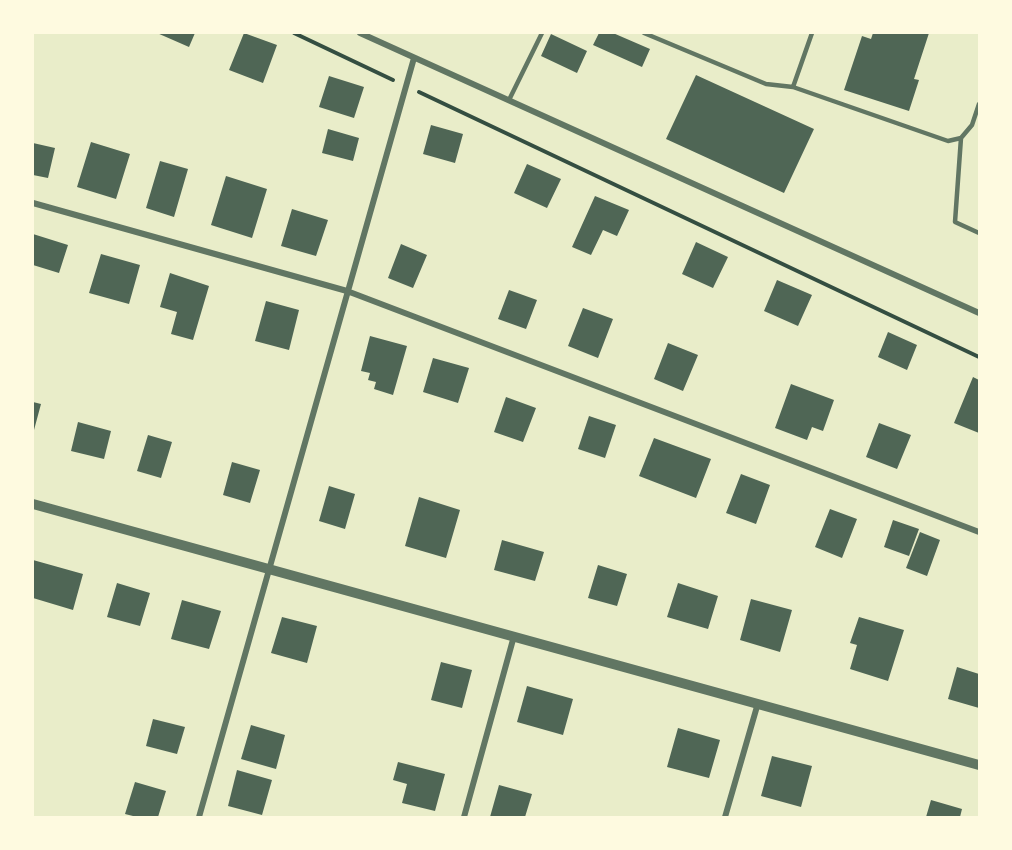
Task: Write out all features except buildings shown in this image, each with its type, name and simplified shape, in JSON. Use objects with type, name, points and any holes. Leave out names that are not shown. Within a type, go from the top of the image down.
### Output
[{"type":"street","points":[[360,33],[979,313]]},
{"type":"street","points":[[199,817],[414,58]]},
{"type":"street","points":[[33,203],[347,291],[979,532]]},
{"type":"street","points":[[33,504],[979,765]]},
{"type":"street","points":[[464,817],[514,636]]},
{"type":"street","points":[[725,817],[758,703]]},
{"type":"lane","points":[[509,100],[543,33]]},
{"type":"lane","points":[[644,33],[766,84],[793,87],[948,141],[961,138]]},
{"type":"lane","points":[[793,87],[812,33]]},
{"type":"lane","points":[[979,104],[972,125],[961,138],[955,222],[979,233]]},
{"type":"path","points":[[294,33],[979,357]]}]
